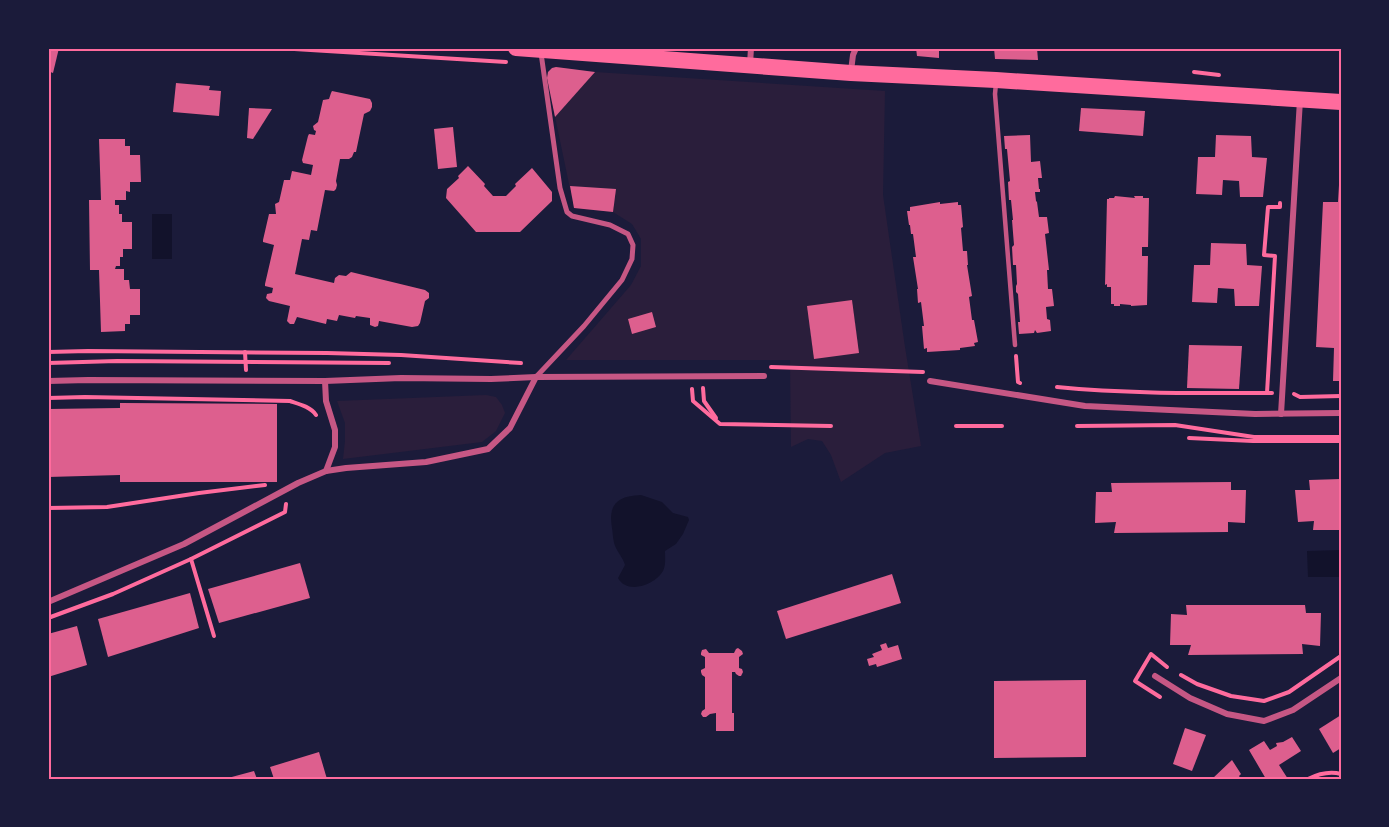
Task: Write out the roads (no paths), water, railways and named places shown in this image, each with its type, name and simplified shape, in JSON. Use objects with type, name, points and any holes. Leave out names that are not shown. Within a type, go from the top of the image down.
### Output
[{"type":"highway","points":[[516,48],[750,56],[851,73],[1341,102]]},
{"type":"street","points":[[851,73],[856,48]]},
{"type":"street","points":[[48,602],[184,544],[285,490],[326,471],[426,462],[488,449],[510,428],[536,377],[584,326],[622,280],[632,259],[633,245],[628,234],[610,225],[572,216],[567,212],[560,189],[540,50]]},
{"type":"street","points":[[1281,414],[1300,99]]},
{"type":"street","points":[[48,381],[325,381],[401,378],[764,376]]},
{"type":"street","points":[[325,381],[326,400],[335,430],[335,447],[326,471]]},
{"type":"street","points":[[930,381],[1085,406],[1281,414],[1341,413]]},
{"type":"street","points":[[1155,676],[1190,698],[1227,714],[1264,721],[1293,710],[1341,678]]},
{"type":"lane","points":[[996,80],[995,94],[1015,345]]}]
